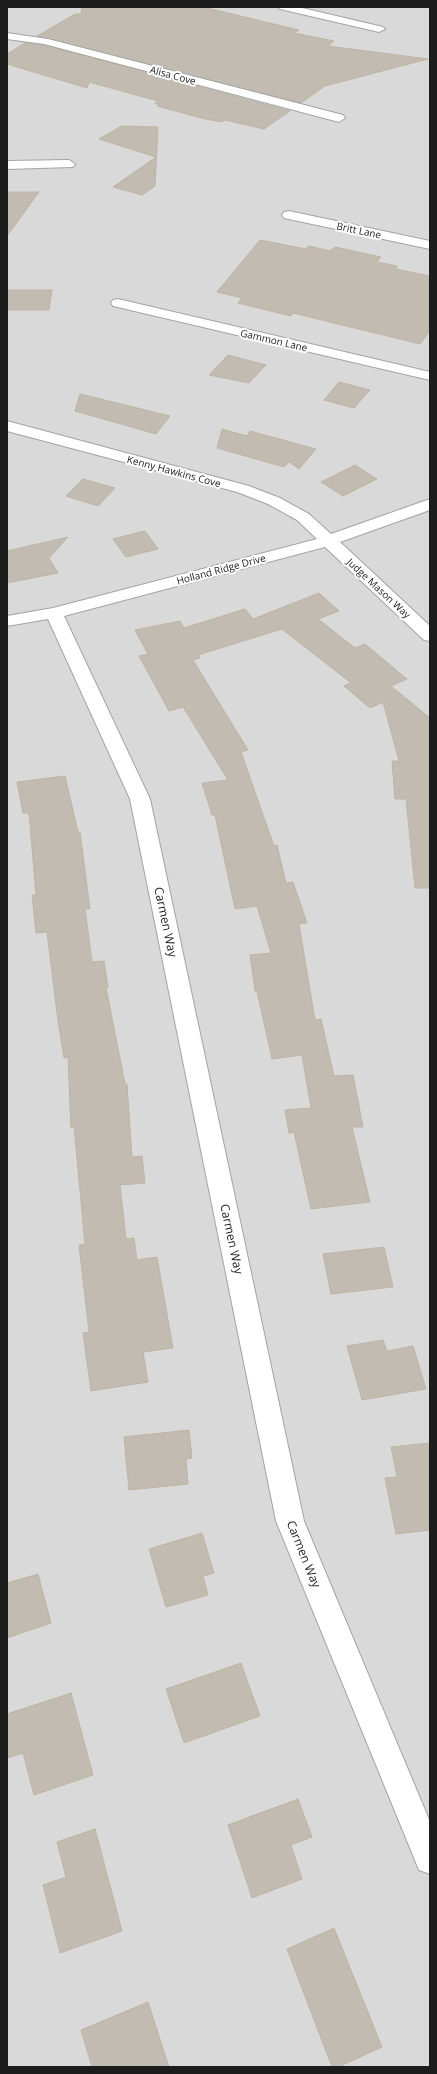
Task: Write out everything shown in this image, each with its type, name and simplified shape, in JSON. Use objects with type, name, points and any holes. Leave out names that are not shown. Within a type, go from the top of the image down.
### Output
[{"type":"street","points":[[284,7],[379,29]]},
{"type":"street","name":"Alisa Cove","points":[[7,36],[44,41],[339,118]]},
{"type":"street","points":[[7,165],[69,164]]},
{"type":"street","name":"Britt Lane","points":[[289,215],[430,245]]},
{"type":"street","name":"Gammon Lane","points":[[118,303],[430,376]]},
{"type":"street","name":"Kenny Hawkins Cove","points":[[7,426],[243,489],[274,501],[303,517],[328,541]]},
{"type":"street","name":"Holland Ridge Drive","points":[[7,621],[54,613],[328,541],[430,504]]},
{"type":"street","name":"Judge Mason Way","points":[[328,541],[430,636]]},
{"type":"street","name":"Carmen Way","points":[[54,613],[140,799],[290,1521],[430,1859]]},
{"type":"shaded area","points":[[7,7],[430,7],[430,2067],[7,2067]]},
{"type":"building","points":[[82,7],[203,7],[299,30],[294,33],[334,41],[328,46],[428,59],[325,86],[301,103],[37,36],[75,14],[81,14]]},
{"type":"building","points":[[25,43],[44,45],[290,111],[264,129],[225,120],[222,122],[205,119],[157,106],[159,105],[155,103],[158,101],[89,82],[87,88],[7,64],[7,54]]},
{"type":"building","points":[[122,126],[158,127],[155,186],[142,195],[113,187],[156,157],[99,139]]},
{"type":"building","points":[[7,192],[39,192],[7,236]]},
{"type":"building","points":[[260,240],[306,249],[309,246],[330,251],[335,247],[381,257],[377,262],[397,266],[396,269],[430,276],[430,331],[420,344],[293,313],[291,316],[238,303],[242,298],[217,292]]},
{"type":"building","points":[[7,290],[52,290],[49,310],[7,310]]},
{"type":"building","points":[[228,355],[266,365],[249,383],[209,375]]},
{"type":"building","points":[[339,382],[370,390],[354,408],[324,400]]},
{"type":"building","points":[[80,394],[170,416],[156,434],[75,411]]},
{"type":"building","points":[[222,429],[247,436],[250,431],[316,449],[299,469],[289,462],[284,467],[217,448]]},
{"type":"building","points":[[355,465],[377,479],[343,496],[321,482]]},
{"type":"building","points":[[83,479],[115,488],[98,506],[66,496]]},
{"type":"building","points":[[145,531],[158,549],[126,557],[113,539]]},
{"type":"building","points":[[68,537],[49,558],[58,573],[7,583],[7,551]]},
{"type":"building","points":[[319,593],[339,611],[318,619],[355,648],[365,644],[407,679],[391,686],[430,718],[430,888],[415,888],[406,799],[395,799],[392,761],[399,761],[383,702],[370,708],[344,686],[351,683],[282,629],[198,655],[200,658],[193,660],[248,750],[241,752],[274,846],[277,845],[286,883],[293,882],[307,923],[299,924],[315,1020],[321,1019],[334,1076],[353,1075],[363,1127],[352,1127],[370,1202],[311,1209],[294,1132],[289,1133],[285,1110],[311,1108],[302,1055],[272,1059],[257,991],[255,991],[250,955],[271,953],[257,906],[235,909],[215,815],[212,815],[202,783],[228,780],[183,707],[169,711],[139,656],[148,654],[135,630],[180,621],[184,628],[245,609],[253,619]]},
{"type":"building","points":[[65,776],[78,832],[80,832],[90,909],[85,909],[92,962],[104,961],[108,987],[106,987],[125,1084],[127,1084],[132,1157],[142,1156],[145,1183],[120,1185],[126,1239],[134,1238],[137,1260],[157,1257],[173,1348],[143,1352],[148,1382],[91,1391],[83,1333],[89,1332],[79,1245],[85,1244],[74,1127],[71,1128],[68,1057],[64,1058],[47,932],[36,933],[32,895],[36,895],[29,813],[23,813],[17,782]]},
{"type":"building","points":[[384,1247],[393,1287],[331,1294],[323,1254]]},
{"type":"building","points":[[383,1340],[387,1351],[413,1346],[426,1389],[362,1400],[347,1346]]},
{"type":"building","points":[[189,1430],[192,1458],[186,1459],[188,1484],[129,1490],[124,1437]]},
{"type":"building","points":[[430,1443],[430,1530],[396,1534],[385,1478],[397,1477],[391,1447]]},
{"type":"building","points":[[202,1533],[214,1573],[203,1576],[208,1595],[166,1607],[149,1549]]},
{"type":"building","points":[[38,1574],[51,1623],[7,1638],[7,1583]]},
{"type":"building","points":[[241,1663],[260,1716],[184,1743],[166,1689]]},
{"type":"building","points":[[71,1693],[93,1775],[34,1795],[23,1753],[7,1758],[7,1714]]},
{"type":"building","points":[[298,1799],[312,1837],[291,1845],[302,1879],[252,1898],[228,1825]]},
{"type":"building","points":[[95,1829],[122,1931],[60,1953],[43,1885],[66,1877],[57,1842]]},
{"type":"building","points":[[334,1928],[382,2047],[338,2067],[332,2067],[287,1949]]},
{"type":"building","points":[[148,2002],[169,2067],[92,2067],[81,2030]]}]
